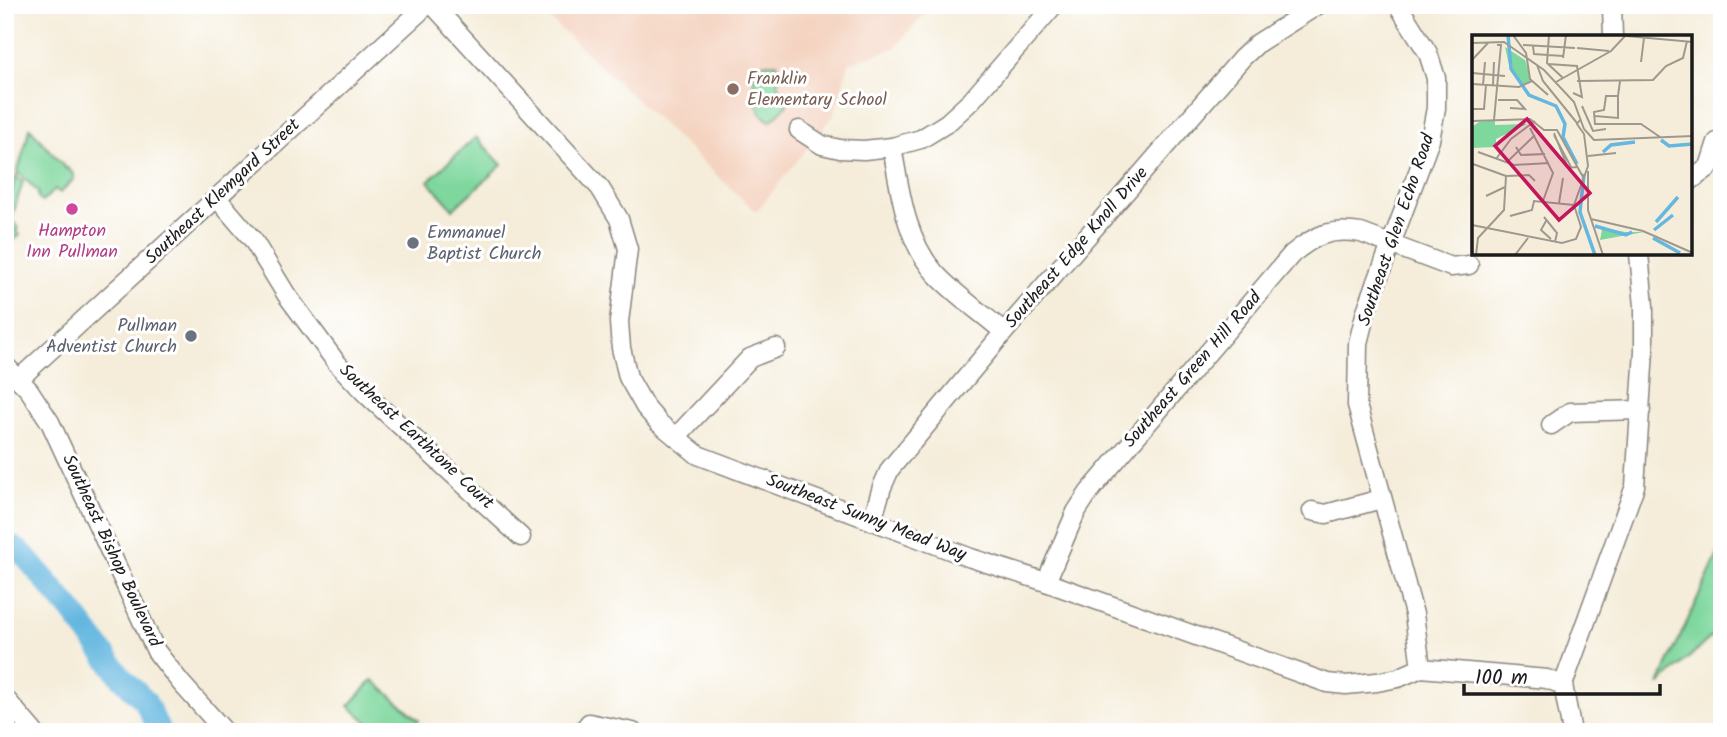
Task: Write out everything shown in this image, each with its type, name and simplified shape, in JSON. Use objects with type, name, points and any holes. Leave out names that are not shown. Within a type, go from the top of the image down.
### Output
[{"type":"street","name":"Southeast Klemgard Street","points":[[20,378],[427,5]]},
{"type":"street","name":"Southeast Sunny Mead Way","points":[[433,5],[600,188],[619,219],[628,249],[619,322],[621,348],[628,377],[645,407],[698,455],[971,558],[1046,582],[1327,683],[1346,685],[1377,682],[1398,678],[1421,668],[1547,679],[1563,685]]},
{"type":"street","points":[[799,130],[822,145],[840,149],[892,147],[921,139],[947,123],[971,101],[1054,5]]},
{"type":"street","name":"Southeast Edge Knoll Drive","points":[[872,521],[890,469],[1004,332],[1242,58],[1258,43],[1318,5]]},
{"type":"street","name":"Southeast Glen Echo Road","points":[[1398,5],[1428,53],[1436,78],[1436,108],[1430,140],[1366,311],[1358,343],[1356,377],[1357,405],[1414,614],[1421,668]]},
{"type":"street","points":[[1612,5],[1613,35]]},
{"type":"street","points":[[1692,180],[1709,167],[1717,142]]},
{"type":"street","points":[[892,147],[905,215],[917,246],[935,273],[1004,332]]},
{"type":"street","name":"Southeast Earthtone Court","points":[[217,198],[253,240],[286,294],[336,362],[368,396],[521,537]]},
{"type":"street","name":"Southeast Green Hill Road","points":[[1046,582],[1076,512],[1089,492],[1292,254],[1309,239],[1330,232],[1361,233],[1389,246],[1451,267],[1469,265]]},
{"type":"street","points":[[1572,732],[1563,685],[1635,486],[1641,410],[1644,306],[1639,256]]},
{"type":"street","points":[[676,437],[750,358],[776,348]]},
{"type":"street","name":"Southeast Bishop Boulevard","points":[[5,365],[20,378],[38,402],[58,439],[156,651],[225,732]]},
{"type":"street","points":[[1552,425],[1570,412],[1641,410]]},
{"type":"street","points":[[1312,511],[1326,514],[1381,499]]},
{"type":"street","points":[[5,698],[34,732]]},
{"type":"street","points":[[585,727],[634,732]]},
{"type":"shaded area","name":"Franklin Elementary School","points":[[535,5],[932,5],[895,48],[849,63],[834,115],[756,212]]},
{"type":"green space","points":[[757,63],[777,63],[779,87],[785,93],[787,105],[771,121],[760,112],[755,96]]},
{"type":"green space","points":[[30,128],[74,175],[74,179],[60,193],[55,189],[42,202],[38,192],[17,174]]},
{"type":"green space","points":[[476,137],[502,165],[453,209],[428,181]]},
{"type":"green space","points":[[16,176],[23,182],[11,220],[19,228],[16,231],[20,235],[5,248],[5,212]]},
{"type":"green space","points":[[1722,546],[1722,627],[1659,685],[1668,663]]},
{"type":"green space","points":[[373,680],[419,720],[410,732],[379,732],[349,706]]},
{"type":"waterway","points":[[5,542],[23,554],[72,611],[122,678],[145,701],[160,732]]},
{"type":"place","name":"Franklin Elementary School","points":[[733,89]]},
{"type":"place","name":"Hampton Inn Pullman","points":[[72,209]]},
{"type":"place","name":"Emmanuel Baptist Church","points":[[413,243]]},
{"type":"place","name":"Pullman Adventist Church","points":[[191,336]]}]
